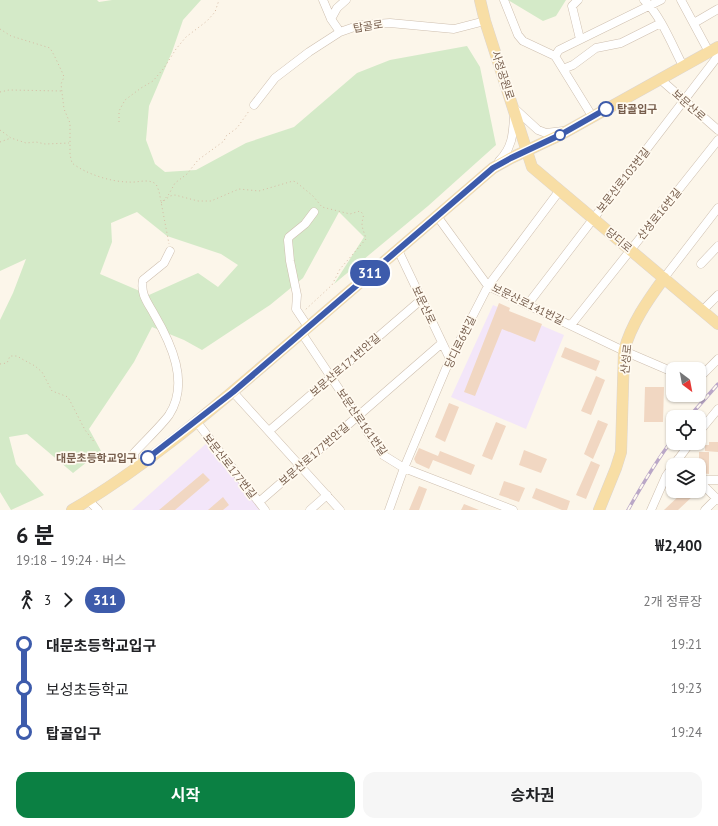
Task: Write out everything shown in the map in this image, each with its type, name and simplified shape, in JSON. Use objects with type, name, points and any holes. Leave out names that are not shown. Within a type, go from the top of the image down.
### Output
[{"type":"main road","name":"사정공원로","points":[[480,0],[485,21],[514,108],[526,151]]},
{"type":"main road","name":"보문산로","points":[[72,510],[135,468],[233,392],[493,168],[566,131],[683,66],[715,52]]},
{"type":"main road","name":"당디로","points":[[526,151],[532,167],[718,324]]},
{"type":"main road","name":"산성로","points":[[599,510],[621,452],[624,351],[627,341],[646,302],[664,278]]},
{"type":"street","points":[[323,0],[331,19],[340,32]]},
{"type":"street","points":[[331,19],[337,8],[346,0]]},
{"type":"street","points":[[504,0],[518,35],[523,41],[555,56],[592,116]]},
{"type":"street","points":[[578,0],[572,6],[580,39]]},
{"type":"street","points":[[555,56],[559,50],[647,3],[660,0]]},
{"type":"street","points":[[680,0],[694,23],[715,52]]},
{"type":"street","points":[[647,3],[660,23],[683,66]]},
{"type":"street","points":[[694,23],[718,9]]},
{"type":"street","name":"탑골로","points":[[254,105],[275,78],[309,52],[340,32],[360,25],[390,23],[454,29],[485,21]]},
{"type":"street","points":[[563,69],[596,48],[620,44],[660,23]]},
{"type":"street","name":"보문산로103번길","points":[[528,304],[685,101],[715,52]]},
{"type":"street","name":"보문산로","points":[[660,79],[718,130]]},
{"type":"street","points":[[514,108],[538,130],[546,133],[566,131]]},
{"type":"street","points":[[493,168],[508,153],[513,133],[514,108]]},
{"type":"street","name":"산성로16번길","points":[[571,325],[718,140]]},
{"type":"street","name":"당디로6번길","points":[[389,510],[404,468],[450,360],[488,286],[560,190]]},
{"type":"street","name":"산성로","points":[[664,278],[718,208]]},
{"type":"street","points":[[300,314],[296,309],[297,295],[290,260],[288,240],[289,237],[306,224],[314,212]]},
{"type":"street","name":"보문산로141번길","points":[[437,216],[488,286],[624,351],[666,369]]},
{"type":"street","points":[[701,264],[718,246]]},
{"type":"street","name":"보문산로","points":[[398,250],[450,360]]},
{"type":"street","points":[[135,468],[134,453],[169,415],[176,400],[179,381],[173,353],[167,336],[144,298],[142,284],[143,280],[164,263],[170,251]]},
{"type":"street","points":[[675,287],[685,289],[718,317]]},
{"type":"street","points":[[675,287],[680,295],[718,329]]},
{"type":"street","points":[[706,307],[718,295]]},
{"type":"street","name":"보문산로171번안길","points":[[269,431],[422,299]]},
{"type":"street","name":"보문산로161번길","points":[[300,314],[305,330],[331,377],[383,455],[404,468],[513,510]]},
{"type":"street","name":"보문산로177번안길","points":[[259,502],[442,343]]},
{"type":"street","points":[[706,371],[718,359]]},
{"type":"street","points":[[233,392],[340,510]]},
{"type":"street","points":[[706,424],[718,409]]},
{"type":"street","name":"보문산로177번길","points":[[196,421],[265,510]]},
{"type":"street","points":[[651,510],[666,476]]},
{"type":"street","points":[[706,480],[718,480]]},
{"type":"street","points":[[705,510],[717,500],[706,488]]},
{"type":"street","points":[[310,510],[327,495]]},
{"type":"street","points":[[88,500],[98,510]]},
{"type":"path","points":[[119,122],[120,111],[126,100],[153,81],[186,37],[207,21],[215,12],[220,0]]},
{"type":"path","points":[[0,29],[10,36],[50,48],[64,77],[61,84],[64,109],[70,126],[70,160],[76,166],[93,175],[121,182],[153,181],[158,186],[170,251]]},
{"type":"path","points":[[0,92],[9,90],[63,91]]},
{"type":"path","points":[[161,203],[169,194],[175,183],[187,174],[198,160],[224,141],[226,136],[236,128],[254,105]]},
{"type":"path","points":[[0,130],[11,138],[26,143],[70,143]]},
{"type":"path","points":[[0,142],[11,138]]},
{"type":"path","points":[[161,203],[170,196],[175,195],[198,201],[211,201],[239,189],[259,191],[296,182],[313,196],[322,207],[350,214],[360,211],[364,216],[362,224],[366,238],[340,269],[332,285],[300,314]]},
{"type":"path","points":[[0,364],[7,363],[10,356],[17,356],[42,372],[52,391],[68,397],[85,430],[95,442]]},
{"type":"shaded area","points":[[493,305],[564,335],[526,429],[451,397]]},
{"type":"shaded area","points":[[209,441],[261,510],[132,510]]},
{"type":"green space","points":[[0,0],[97,0],[99,2],[112,0],[201,0],[183,20],[172,52],[149,106],[146,140],[155,164],[165,172],[196,170],[246,143],[294,127],[357,73],[390,60],[467,46],[480,67],[496,145],[428,206],[334,284],[364,237],[339,212],[303,278],[270,305],[202,350],[184,340],[152,327],[134,362],[89,429],[101,451],[73,473],[27,434],[9,437],[16,464],[44,495],[11,510],[0,492],[0,320],[13,293],[26,259],[0,271]],"holes":[[[137,212],[167,236],[221,254],[238,265],[218,287],[198,273],[149,295],[100,274],[112,242],[111,223]]]},
{"type":"green space","points":[[508,0],[566,0],[556,16],[543,21]]},
{"type":"building","points":[[499,303],[510,308],[509,311],[542,324],[535,342],[502,329],[475,396],[464,392]]},
{"type":"building","points":[[565,347],[600,361],[596,371],[561,357]]},
{"type":"building","points":[[596,376],[605,380],[591,415],[581,411]]},
{"type":"building","points":[[645,387],[664,387],[663,422],[644,422]]},
{"type":"building","points":[[449,403],[459,407],[445,442],[435,437]]},
{"type":"building","points":[[598,420],[608,424],[593,459],[584,454]]},
{"type":"building","points":[[496,422],[506,426],[492,460],[482,456]]},
{"type":"building","points":[[709,442],[718,442],[718,452],[705,451],[706,445],[709,445]]},
{"type":"building","points":[[419,448],[438,456],[440,451],[475,465],[471,475],[433,460],[429,469],[416,463],[414,459]]},
{"type":"building","points":[[524,450],[547,459],[541,473],[519,465]]},
{"type":"building","points":[[699,452],[709,452],[709,474],[706,474],[706,458],[699,458]]},
{"type":"building","points":[[591,461],[600,465],[586,499],[576,495]]},
{"type":"building","points":[[203,473],[210,480],[175,510],[159,510]]},
{"type":"building","points":[[504,481],[525,488],[519,502],[499,495]]},
{"type":"building","points":[[419,486],[427,489],[419,510],[409,510]]},
{"type":"building","points":[[536,488],[570,501],[567,510],[562,510],[532,498]]},
{"type":"building","points":[[223,497],[229,505],[223,510],[208,510]]},
{"type":"building","points":[[677,498],[691,498],[678,510],[664,510]]},
{"type":"building","points":[[464,504],[479,510],[461,510]]},
{"type":"railway","points":[[695,410],[718,384]]},
{"type":"railway","points":[[628,510],[649,473],[666,449]]},
{"type":"bus line","name":"311","points":[[148,458],[233,392],[493,168],[560,135],[606,109]]},
{"type":"place","name":"탑골입구","points":[[606,109]]},
{"type":"place","name":"대문초등학교입구","points":[[148,458]]}]
